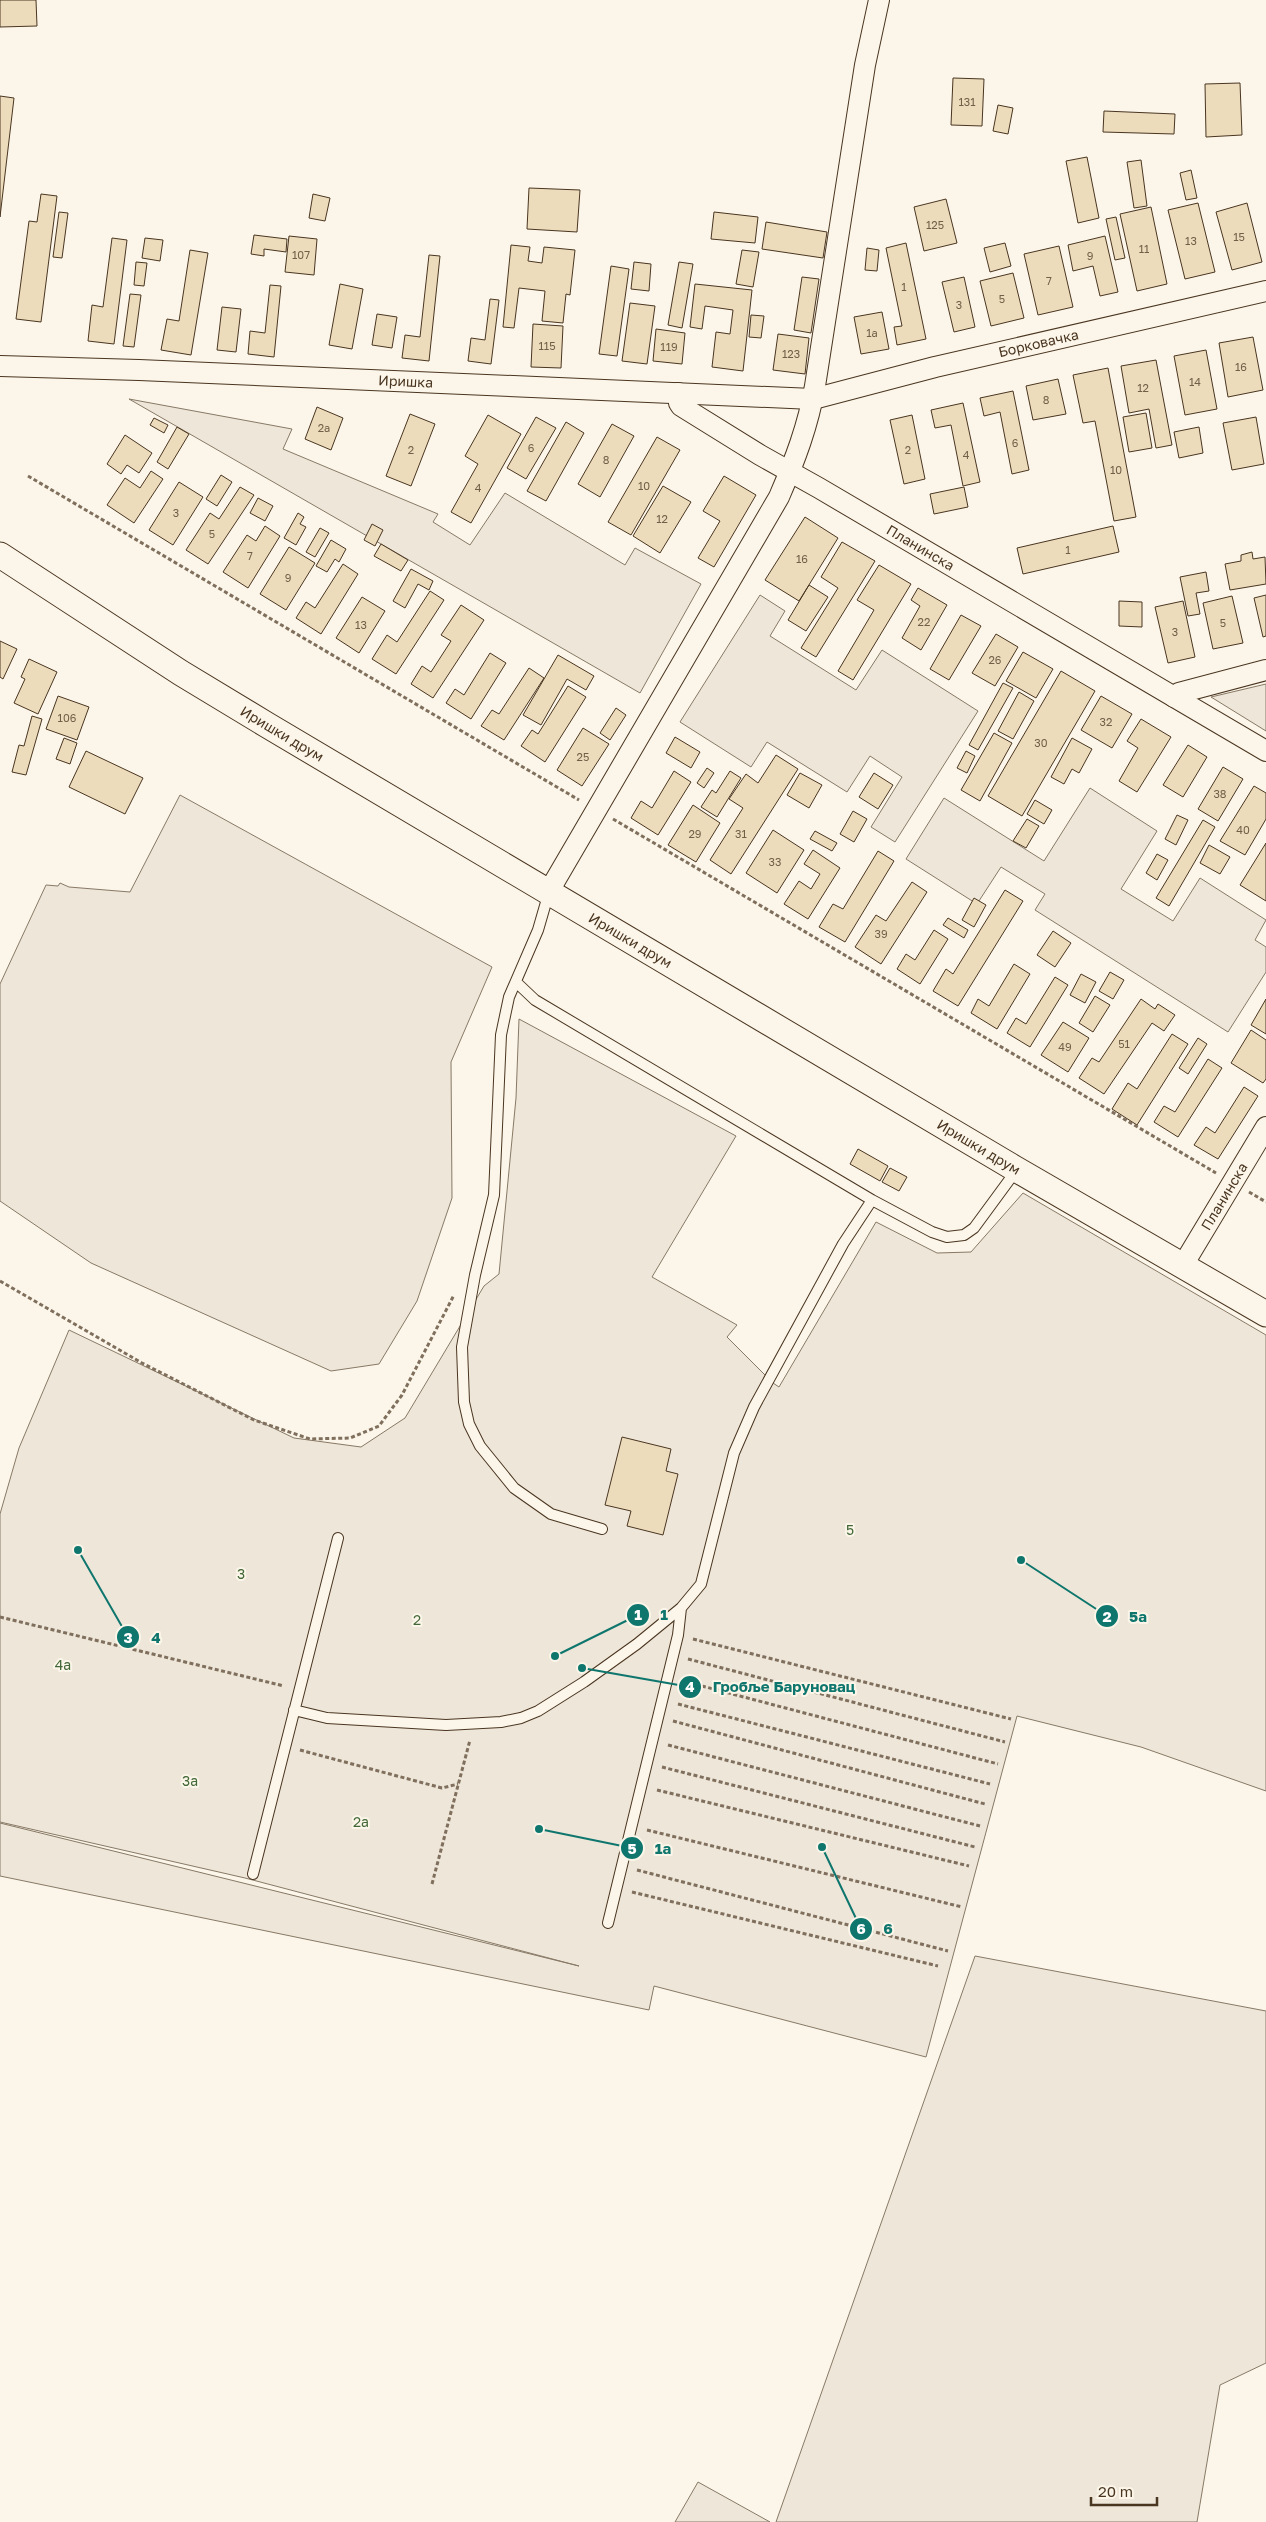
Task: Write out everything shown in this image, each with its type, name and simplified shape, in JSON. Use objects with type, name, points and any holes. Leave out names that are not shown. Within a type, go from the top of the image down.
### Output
[{"type":"street","points":[[549,892],[778,497],[805,434],[813,399],[865,65],[879,0]]},
{"type":"street","name":"Борковачка","points":[[813,399],[935,367],[1266,291]]},
{"type":"street","name":"Иришка","points":[[0,366],[159,370],[813,399]]},
{"type":"street","name":"Планинска","points":[[678,393],[678,403],[682,406],[790,472],[1266,752]]},
{"type":"street","name":"Иришки друм","points":[[0,555],[181,673],[1014,1168],[1266,1314]]},
{"type":"street","points":[[1174,697],[1179,693],[1266,670]]},
{"type":"street","name":"Планинска","points":[[1183,1265],[1266,1127]]},
{"type":"lane","points":[[549,892],[538,930],[509,997],[501,1034],[494,1195],[475,1275],[462,1347],[464,1402],[473,1431],[496,1469],[514,1488],[532,1503],[551,1514],[602,1529]]},
{"type":"lane","points":[[516,982],[535,1000],[872,1200],[932,1232],[947,1237],[964,1235],[974,1228],[1010,1179],[1014,1168]]},
{"type":"lane","points":[[294,1710],[327,1718],[412,1724],[474,1725],[521,1718],[546,1706],[630,1649],[681,1608],[700,1584],[734,1453],[754,1406],[843,1244],[872,1200]]},
{"type":"lane","points":[[254,1874],[338,1538]]},
{"type":"lane","points":[[608,1923],[678,1635],[681,1608]]},
{"type":"path","points":[[28,476],[1232,1183]]},
{"type":"path","points":[[0,1281],[142,1363],[254,1420],[310,1439],[350,1438],[379,1426],[402,1396],[460,1282],[467,1276],[475,1275]]},
{"type":"path","points":[[0,1616],[299,1690]]},
{"type":"path","points":[[678,1635],[1011,1719]]},
{"type":"path","points":[[673,1655],[1005,1742]]},
{"type":"path","points":[[668,1677],[998,1764]]},
{"type":"path","points":[[662,1700],[990,1784]]},
{"type":"path","points":[[658,1717],[985,1804]]},
{"type":"path","points":[[432,1884],[474,1725]]},
{"type":"path","points":[[652,1741],[980,1826]]},
{"type":"path","points":[[286,1746],[442,1788],[458,1784]]},
{"type":"path","points":[[647,1764],[975,1846]]},
{"type":"path","points":[[642,1786],[969,1866]]},
{"type":"path","points":[[632,1826],[962,1907]]},
{"type":"path","points":[[622,1866],[948,1951]]},
{"type":"path","points":[[616,1888],[938,1966]]},
{"type":"green space","points":[[129,399],[292,429],[283,449],[438,514],[433,522],[470,545],[505,493],[625,565],[635,548],[701,584],[640,693]]},
{"type":"green space","points":[[760,595],[785,611],[770,636],[856,690],[882,650],[978,711],[895,842],[871,827],[902,777],[870,756],[847,792],[767,742],[751,767],[680,722]]},
{"type":"green space","points":[[1266,684],[1266,731],[1211,697]]},
{"type":"green space","points":[[1090,788],[1157,831],[1121,889],[1173,921],[1200,878],[1266,920],[1255,940],[1266,947],[1266,972],[1228,1032],[1035,910],[1045,894],[1001,867],[977,904],[906,859],[944,798],[1044,861]]},
{"type":"green space","points":[[180,795],[492,967],[451,1062],[452,1198],[417,1301],[379,1364],[331,1371],[91,1263],[0,1201],[0,984],[46,885],[58,886],[60,883],[69,887],[130,892]]},
{"type":"green space","points":[[519,1019],[736,1136],[652,1277],[737,1325],[727,1337],[779,1387],[876,1222],[937,1253],[971,1252],[1023,1193],[1266,1335],[1266,1791],[1141,1747],[1017,1716],[926,2057],[654,1986],[649,2010],[0,1876],[0,1823],[579,1966],[245,1878],[0,1822],[0,1514],[19,1448],[69,1330],[294,1438],[361,1447],[405,1418],[484,1286],[499,1274],[516,1098]]},
{"type":"green space","points":[[975,1956],[1266,2011],[1266,2363],[1220,2385],[1197,2522],[776,2522]]},
{"type":"green space","points":[[698,2482],[770,2522],[675,2522]]},
{"type":"building","points":[[0,0],[36,0],[37,26],[0,27]]},
{"type":"building","points":[[953,78],[984,79],[982,126],[951,125]]},
{"type":"building","points":[[1240,83],[1242,135],[1206,137],[1205,84]]},
{"type":"building","points":[[0,96],[14,98],[0,217]]},
{"type":"building","points":[[998,105],[1013,108],[1008,134],[993,131]]},
{"type":"building","points":[[1104,111],[1175,114],[1174,134],[1103,132]]},
{"type":"building","points":[[1087,157],[1099,218],[1078,223],[1066,161]]},
{"type":"building","points":[[1141,160],[1147,206],[1134,208],[1127,162]]},
{"type":"building","points":[[1191,170],[1197,198],[1186,200],[1180,173]]},
{"type":"building","points":[[529,188],[580,190],[577,232],[527,229]]},
{"type":"building","points":[[41,194],[57,196],[41,322],[16,319],[29,221],[37,222]]},
{"type":"building","points":[[313,194],[330,198],[325,221],[309,218]]},
{"type":"building","points":[[946,199],[957,243],[924,251],[914,207]]},
{"type":"building","points":[[1198,203],[1215,272],[1185,279],[1168,210]]},
{"type":"building","points":[[1247,203],[1262,262],[1232,270],[1216,212]]},
{"type":"building","points":[[1151,207],[1167,284],[1137,291],[1120,214]]},
{"type":"building","points":[[59,212],[68,213],[62,258],[53,257]]},
{"type":"building","points":[[714,212],[758,217],[755,243],[711,239]]},
{"type":"building","points":[[1116,217],[1125,258],[1115,260],[1106,219]]},
{"type":"building","points":[[766,222],[827,232],[823,258],[762,249]]},
{"type":"building","points":[[254,235],[287,239],[286,252],[264,249],[264,256],[251,254]]},
{"type":"building","points":[[289,236],[317,239],[314,275],[285,272]]},
{"type":"building","points":[[1105,236],[1118,292],[1100,296],[1093,266],[1073,271],[1068,245]]},
{"type":"building","points":[[112,238],[127,240],[114,344],[88,341],[92,305],[103,307]]},
{"type":"building","points":[[145,238],[163,240],[160,261],[142,258]]},
{"type":"building","points":[[906,243],[926,339],[897,345],[894,327],[902,326],[886,248]]},
{"type":"building","points":[[1005,243],[1011,266],[990,272],[984,248]]},
{"type":"building","points":[[511,245],[530,247],[528,261],[542,263],[544,247],[575,250],[570,295],[566,294],[563,323],[542,321],[545,291],[519,288],[514,328],[503,327]]},
{"type":"building","points":[[1059,246],[1073,307],[1038,315],[1024,254]]},
{"type":"building","points":[[867,248],[879,250],[877,271],[865,270]]},
{"type":"building","points":[[190,250],[208,253],[191,355],[161,350],[167,319],[179,321]]},
{"type":"building","points":[[742,250],[759,252],[753,287],[736,284]]},
{"type":"building","points":[[429,255],[440,256],[429,361],[402,358],[405,335],[420,337]]},
{"type":"building","points":[[136,262],[147,263],[144,286],[134,285]]},
{"type":"building","points":[[634,262],[651,264],[649,291],[631,289]]},
{"type":"building","points":[[679,262],[693,264],[682,328],[668,325]]},
{"type":"building","points":[[611,266],[629,269],[617,356],[599,354]]},
{"type":"building","points":[[1013,273],[1024,318],[991,326],[980,281]]},
{"type":"building","points":[[802,277],[819,279],[811,333],[794,330]]},
{"type":"building","points":[[964,277],[975,327],[954,332],[942,282]]},
{"type":"building","points":[[340,284],[363,289],[352,349],[329,345]]},
{"type":"building","points":[[695,284],[752,290],[743,371],[712,367],[716,332],[730,334],[733,310],[705,306],[702,329],[690,327]]},
{"type":"building","points":[[270,285],[281,286],[274,357],[248,354],[250,331],[265,333]]},
{"type":"building","points":[[130,294],[141,295],[134,347],[123,346]]},
{"type":"building","points":[[490,299],[499,300],[491,364],[468,361],[471,338],[485,340]]},
{"type":"building","points":[[630,303],[655,306],[647,364],[622,361]]},
{"type":"building","points":[[222,307],[241,309],[236,352],[217,350]]},
{"type":"building","points":[[882,312],[889,349],[861,354],[854,317]]},
{"type":"building","points":[[377,314],[397,317],[392,348],[372,345]]},
{"type":"building","points":[[751,315],[764,316],[761,338],[749,337]]},
{"type":"building","points":[[533,324],[563,326],[561,368],[531,367]]},
{"type":"building","points":[[656,329],[685,333],[682,364],[653,361]]},
{"type":"building","points":[[778,334],[809,338],[805,374],[773,370]]},
{"type":"building","points":[[1253,337],[1263,390],[1228,397],[1219,343]]},
{"type":"building","points":[[1206,350],[1217,409],[1185,415],[1174,356]]},
{"type":"building","points":[[1156,360],[1172,445],[1156,448],[1149,409],[1129,413],[1121,366]]},
{"type":"building","points":[[1108,368],[1136,517],[1114,521],[1095,421],[1083,423],[1073,375]]},
{"type":"building","points":[[1058,379],[1066,414],[1033,420],[1026,386]]},
{"type":"building","points":[[1013,391],[1029,470],[1012,474],[1000,412],[984,416],[980,398]]},
{"type":"building","points":[[963,403],[980,482],[963,486],[951,425],[935,428],[931,410]]},
{"type":"building","points":[[317,407],[343,418],[331,450],[305,439]]},
{"type":"building","points":[[1146,413],[1152,448],[1129,452],[1123,417]]},
{"type":"building","points":[[410,414],[435,424],[411,486],[386,476]]},
{"type":"building","points":[[488,415],[521,434],[471,523],[451,512],[478,464],[465,456]]},
{"type":"building","points":[[912,415],[925,479],[904,484],[890,420]]},
{"type":"building","points":[[536,417],[556,428],[526,479],[507,468]]},
{"type":"building","points":[[1256,417],[1264,464],[1232,470],[1223,423]]},
{"type":"building","points":[[154,418],[168,425],[164,433],[150,425]]},
{"type":"building","points":[[566,422],[584,433],[546,501],[527,491]]},
{"type":"building","points":[[612,424],[634,436],[600,497],[578,484]]},
{"type":"building","points":[[177,427],[189,434],[168,469],[157,462]]},
{"type":"building","points":[[1199,427],[1203,453],[1179,458],[1174,432]]},
{"type":"building","points":[[125,435],[152,453],[139,473],[127,465],[121,474],[107,464]]},
{"type":"building","points":[[657,437],[680,450],[631,535],[608,522]]},
{"type":"building","points":[[151,471],[163,479],[134,523],[107,505],[125,478],[140,488]]},
{"type":"building","points":[[221,475],[232,482],[217,506],[206,499]]},
{"type":"building","points":[[724,476],[756,495],[714,567],[698,558],[720,521],[703,511]]},
{"type":"building","points":[[179,482],[203,497],[173,545],[149,530]]},
{"type":"building","points":[[663,486],[691,502],[660,553],[633,536]]},
{"type":"building","points":[[240,487],[254,495],[208,564],[186,550],[210,513],[219,519]]},
{"type":"building","points":[[964,487],[968,507],[934,514],[930,494]]},
{"type":"building","points":[[258,498],[273,506],[265,521],[250,513]]},
{"type":"building","points":[[298,513],[304,517],[300,524],[306,527],[296,545],[284,538]]},
{"type":"building","points":[[805,517],[838,538],[799,601],[765,580]]},
{"type":"building","points":[[372,524],[383,530],[375,546],[364,540]]},
{"type":"building","points":[[265,526],[280,536],[248,588],[223,572],[247,535],[256,541]]},
{"type":"building","points":[[1113,526],[1119,552],[1023,574],[1017,548]]},
{"type":"building","points":[[320,528],[329,533],[315,557],[306,552]]},
{"type":"building","points":[[331,540],[346,549],[339,562],[335,559],[327,572],[316,566]]},
{"type":"building","points":[[842,542],[875,561],[816,657],[801,648],[838,588],[821,577]]},
{"type":"building","points":[[381,544],[408,560],[401,571],[374,556]]},
{"type":"building","points":[[289,547],[315,563],[286,610],[260,594]]},
{"type":"building","points":[[1252,552],[1253,559],[1265,557],[1266,584],[1230,590],[1225,564],[1241,561],[1241,555]]},
{"type":"building","points":[[343,564],[358,574],[321,634],[296,618],[306,602],[315,608]]},
{"type":"building","points":[[879,565],[911,584],[853,680],[838,671],[874,610],[857,600]]},
{"type":"building","points":[[411,569],[433,581],[429,590],[418,584],[405,608],[393,601]]},
{"type":"building","points":[[1206,572],[1209,591],[1196,593],[1200,614],[1188,616],[1180,577]]},
{"type":"building","points":[[809,585],[828,597],[806,631],[788,620]]},
{"type":"building","points":[[918,588],[947,605],[921,650],[902,638],[920,606],[911,600]]},
{"type":"building","points":[[430,591],[444,600],[396,674],[372,659],[387,635],[397,642]]},
{"type":"building","points":[[1266,595],[1266,636],[1263,637],[1254,598]]},
{"type":"building","points":[[1232,596],[1243,643],[1213,649],[1203,603]]},
{"type":"building","points":[[362,597],[385,611],[359,653],[336,638]]},
{"type":"building","points":[[1119,601],[1142,602],[1142,627],[1119,626]]},
{"type":"building","points":[[1183,601],[1195,657],[1168,663],[1155,607]]},
{"type":"building","points":[[461,605],[484,620],[433,698],[411,684],[422,666],[431,672],[451,641],[441,635]]},
{"type":"building","points":[[961,615],[981,626],[949,680],[930,669]]},
{"type":"building","points":[[996,634],[1018,647],[995,686],[972,673]]},
{"type":"building","points":[[0,641],[17,649],[3,679],[0,677]]},
{"type":"building","points":[[1023,652],[1053,669],[1036,698],[1006,681]]},
{"type":"building","points":[[490,653],[506,663],[471,719],[446,703],[455,689],[464,695]]},
{"type":"building","points":[[558,655],[594,676],[586,690],[567,679],[541,725],[523,715]]},
{"type":"building","points":[[29,659],[57,672],[38,714],[14,703],[25,679],[21,677]]},
{"type":"building","points":[[529,668],[544,678],[504,740],[481,726],[492,710],[499,714]]},
{"type":"building","points":[[1061,671],[1095,691],[1022,816],[988,796]]},
{"type":"building","points":[[1003,683],[1013,688],[978,750],[969,745]]},
{"type":"building","points":[[568,686],[586,697],[545,762],[521,746],[532,730],[538,734]]},
{"type":"building","points":[[1019,692],[1034,701],[1013,739],[998,731]]},
{"type":"building","points":[[58,696],[89,707],[77,740],[46,729]]},
{"type":"building","points":[[1101,696],[1132,714],[1112,748],[1081,730]]},
{"type":"building","points":[[616,708],[626,715],[610,740],[600,733]]},
{"type":"building","points":[[32,716],[42,719],[26,775],[12,772],[19,745],[24,746]]},
{"type":"building","points":[[1141,719],[1171,737],[1137,792],[1119,781],[1138,748],[1127,741]]},
{"type":"building","points":[[583,728],[609,744],[582,786],[557,770]]},
{"type":"building","points":[[994,733],[1012,743],[980,801],[961,790]]},
{"type":"building","points":[[675,737],[700,752],[691,768],[666,753]]},
{"type":"building","points":[[64,738],[77,743],[70,764],[56,759]]},
{"type":"building","points":[[1072,738],[1092,749],[1079,773],[1072,769],[1064,784],[1051,777]]},
{"type":"building","points":[[1188,745],[1207,757],[1183,797],[1163,785]]},
{"type":"building","points":[[86,751],[143,778],[125,814],[69,787]]},
{"type":"building","points":[[966,751],[975,756],[967,773],[957,768]]},
{"type":"building","points":[[776,755],[798,769],[731,874],[710,860],[743,808],[729,799],[746,774],[758,783]]},
{"type":"building","points":[[1223,767],[1243,779],[1218,821],[1198,809]]},
{"type":"building","points":[[707,768],[714,773],[704,788],[697,783]]},
{"type":"building","points":[[674,771],[691,782],[658,835],[631,818],[641,801],[652,808]]},
{"type":"building","points":[[730,771],[741,778],[717,817],[701,807],[712,790],[716,793]]},
{"type":"building","points":[[800,773],[822,785],[809,808],[787,795]]},
{"type":"building","points":[[874,773],[893,785],[878,809],[859,797]]},
{"type":"building","points":[[1254,786],[1266,793],[1266,819],[1245,855],[1220,841]]},
{"type":"building","points":[[1035,800],[1052,810],[1044,824],[1027,814]]},
{"type":"building","points":[[693,805],[720,823],[696,862],[668,845]]},
{"type":"building","points":[[853,811],[867,819],[854,842],[840,834]]},
{"type":"building","points":[[1177,815],[1188,820],[1176,845],[1165,839]]},
{"type":"building","points":[[1027,819],[1039,826],[1026,848],[1013,841]]},
{"type":"building","points":[[1203,820],[1215,827],[1169,906],[1156,898]]},
{"type":"building","points":[[773,830],[804,850],[777,893],[746,873]]},
{"type":"building","points":[[815,831],[837,843],[832,851],[810,839]]},
{"type":"building","points":[[1266,843],[1266,901],[1240,885]]},
{"type":"building","points":[[1209,845],[1230,857],[1220,874],[1200,863]]},
{"type":"building","points":[[813,850],[840,868],[808,919],[784,904],[799,881],[811,889],[820,874],[804,864]]},
{"type":"building","points":[[878,851],[894,861],[845,942],[819,927],[833,904],[843,909]]},
{"type":"building","points":[[1157,854],[1168,860],[1157,880],[1146,873]]},
{"type":"building","points":[[912,882],[927,892],[881,964],[855,947],[876,915],[886,921]]},
{"type":"building","points":[[1005,890],[1023,901],[958,1006],[933,991],[946,969],[953,974]]},
{"type":"building","points":[[974,898],[986,905],[974,927],[962,920]]},
{"type":"building","points":[[948,918],[968,930],[964,938],[943,925]]},
{"type":"building","points":[[934,930],[948,939],[920,984],[897,969],[906,954],[915,960]]},
{"type":"building","points":[[1053,931],[1071,943],[1055,967],[1037,955]]},
{"type":"building","points":[[1014,964],[1030,974],[997,1029],[971,1013],[978,999],[989,1006]]},
{"type":"building","points":[[1110,972],[1124,980],[1113,999],[1099,991]]},
{"type":"building","points":[[1081,974],[1096,982],[1085,1003],[1070,995]]},
{"type":"building","points":[[1055,977],[1068,985],[1030,1047],[1007,1033],[1016,1018],[1026,1024]]},
{"type":"building","points":[[1095,996],[1110,1005],[1093,1032],[1079,1023]]},
{"type":"building","points":[[1141,999],[1155,1009],[1158,1004],[1175,1015],[1164,1031],[1152,1023],[1104,1094],[1079,1078],[1092,1058],[1099,1062]]},
{"type":"building","points":[[1266,999],[1266,1034],[1251,1025]]},
{"type":"building","points":[[1063,1022],[1089,1038],[1068,1072],[1041,1055]]},
{"type":"building","points":[[1251,1030],[1266,1040],[1266,1079],[1263,1083],[1231,1063]]},
{"type":"building","points":[[1172,1034],[1188,1044],[1137,1125],[1112,1109],[1128,1083],[1137,1089]]},
{"type":"building","points":[[1198,1038],[1207,1044],[1188,1074],[1179,1068]]},
{"type":"building","points":[[1208,1059],[1222,1068],[1178,1137],[1154,1122],[1164,1106],[1175,1112]]},
{"type":"building","points":[[1244,1087],[1258,1096],[1218,1159],[1194,1145],[1206,1127],[1215,1133]]},
{"type":"building","points":[[858,1149],[888,1166],[880,1181],[850,1164]]},
{"type":"building","points":[[890,1168],[907,1177],[899,1191],[882,1182]]},
{"type":"building","points":[[622,1437],[671,1449],[666,1471],[678,1474],[663,1535],[627,1526],[631,1511],[605,1505]]},
{"type":"place","name":"4","points":[[78,1550]]},
{"type":"place","name":"5a","points":[[1021,1560]]},
{"type":"place","name":"1","points":[[555,1656]]},
{"type":"place","name":"Гробље Баруновац","points":[[582,1668]]},
{"type":"place","name":"1a","points":[[539,1829]]},
{"type":"place","name":"6","points":[[822,1847]]},
{"type":"park label","name":"5","points":[[850,1530]]},
{"type":"park label","name":"3","points":[[241,1574]]},
{"type":"park label","name":"2","points":[[417,1620]]},
{"type":"park label","name":"4a","points":[[63,1665]]},
{"type":"park label","name":"3a","points":[[190,1781]]},
{"type":"park label","name":"2a","points":[[361,1822]]}]
